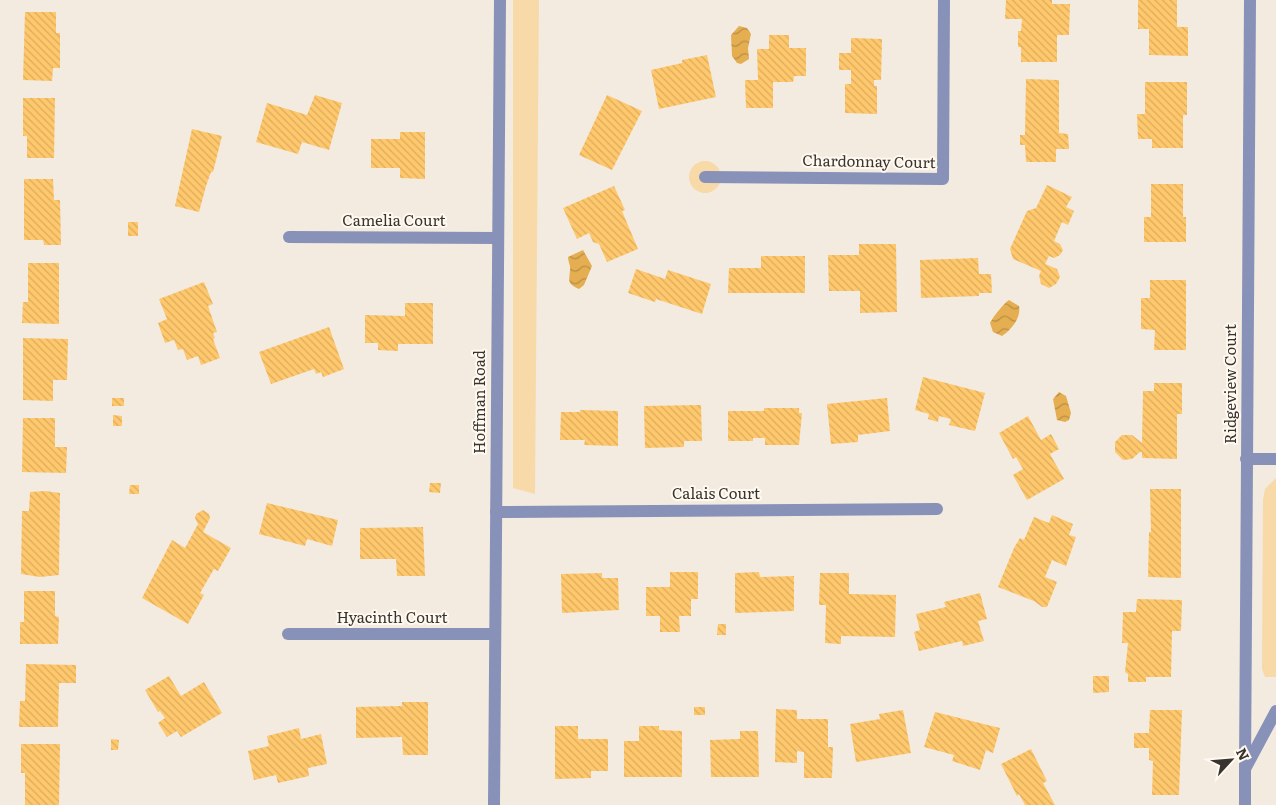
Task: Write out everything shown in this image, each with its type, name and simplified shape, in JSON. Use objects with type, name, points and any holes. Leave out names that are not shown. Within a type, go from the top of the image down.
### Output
[{"type":"street","name":"Hoffman Road","points":[[494,805],[500,0]]},
{"type":"street","name":"Chardonnay Court","points":[[705,177],[943,179],[944,0]]},
{"type":"street","name":"Ridgeview Court","points":[[1245,805],[1250,0]]},
{"type":"street","name":"Camelia Court","points":[[289,237],[498,238]]},
{"type":"street","points":[[1246,459],[1276,459]]},
{"type":"street","name":"Calais Court","points":[[496,512],[937,509]]},
{"type":"street","name":"Hyacinth Court","points":[[288,634],[495,634]]},
{"type":"street","points":[[1245,769],[1276,711]]},
{"type":"shaded area","points":[[513,0],[539,0],[535,494],[513,488]]},
{"type":"shaded area","points":[[705,161],[717,165],[721,177],[717,189],[705,193],[693,189],[689,177],[693,165]]},
{"type":"shaded area","points":[[1276,478],[1276,677],[1265,677],[1262,669],[1263,500],[1265,489]]},
{"type":"water","points":[[739,26],[747,28],[751,34],[748,48],[749,59],[741,64],[737,63],[732,56],[731,35]]},
{"type":"water","points":[[583,250],[592,266],[584,285],[579,289],[570,282],[568,257]]},
{"type":"water","points":[[1009,300],[1019,306],[1019,313],[1014,324],[1002,336],[993,332],[990,323]]},
{"type":"water","points":[[1059,392],[1066,396],[1071,413],[1069,420],[1065,422],[1057,420],[1053,399]]},
{"type":"building","points":[[1006,0],[1052,0],[1052,4],[1070,4],[1069,35],[1057,35],[1057,62],[1021,62],[1021,47],[1018,47],[1018,31],[1021,31],[1022,19],[1005,19]]},
{"type":"building","points":[[1138,0],[1177,0],[1177,27],[1188,27],[1188,56],[1149,55],[1149,29],[1138,29]]},
{"type":"building","points":[[25,12],[56,12],[56,33],[60,33],[60,68],[53,68],[52,81],[23,80]]},
{"type":"building","points":[[769,35],[789,35],[789,48],[806,48],[806,76],[794,76],[793,82],[773,82],[773,108],[746,108],[745,80],[758,80],[757,49],[769,49]]},
{"type":"building","points":[[851,38],[882,39],[881,80],[874,80],[874,86],[877,86],[877,114],[845,113],[845,84],[851,84],[851,70],[839,70],[839,53],[851,53]]},
{"type":"building","points":[[707,55],[716,97],[659,109],[651,70],[682,63],[682,60]]},
{"type":"building","points":[[1026,79],[1059,80],[1059,133],[1068,134],[1069,149],[1056,149],[1056,162],[1026,162],[1025,145],[1020,145],[1020,135],[1025,135]]},
{"type":"building","points":[[1145,82],[1187,82],[1187,115],[1183,115],[1183,148],[1152,148],[1152,139],[1138,139],[1137,114],[1145,114]]},
{"type":"building","points":[[315,95],[342,103],[329,150],[302,142],[298,154],[256,142],[267,103],[307,115]]},
{"type":"building","points":[[607,95],[642,111],[612,170],[579,155]]},
{"type":"building","points":[[23,98],[55,98],[54,158],[27,158],[27,136],[23,136]]},
{"type":"building","points":[[192,129],[222,136],[213,172],[211,172],[206,186],[199,212],[175,206]]},
{"type":"building","points":[[400,132],[425,132],[425,179],[400,178],[400,168],[371,168],[371,139],[400,139]]},
{"type":"building","points":[[24,179],[53,179],[54,200],[60,200],[61,245],[44,245],[43,240],[24,240]]},
{"type":"building","points":[[1151,184],[1183,184],[1183,217],[1186,217],[1186,242],[1144,242],[1144,217],[1151,217]]},
{"type":"building","points":[[1047,185],[1072,197],[1066,207],[1074,211],[1068,225],[1062,222],[1054,241],[1060,244],[1063,250],[1060,255],[1054,258],[1049,256],[1045,264],[1057,269],[1060,277],[1056,284],[1049,288],[1041,284],[1039,276],[1041,271],[1013,259],[1010,249],[1027,211],[1036,208]]},
{"type":"building","points":[[614,186],[625,210],[622,211],[638,249],[607,262],[599,244],[593,242],[589,233],[577,239],[563,208]]},
{"type":"building","points":[[128,222],[138,222],[138,236],[128,236]]},
{"type":"building","points":[[859,244],[896,244],[897,312],[860,313],[860,291],[829,291],[828,255],[859,255]]},
{"type":"building","points":[[761,256],[805,256],[805,293],[728,293],[729,268],[761,268]]},
{"type":"building","points":[[978,258],[979,274],[991,274],[992,293],[979,293],[979,296],[921,298],[920,260]]},
{"type":"building","points":[[28,263],[59,263],[59,324],[22,323],[23,302],[28,302]]},
{"type":"building","points":[[636,269],[665,279],[668,270],[711,284],[702,314],[656,299],[655,302],[628,293]]},
{"type":"building","points":[[1150,280],[1186,280],[1186,350],[1154,350],[1155,330],[1141,329],[1141,298],[1150,298]]},
{"type":"building","points":[[204,282],[213,304],[208,306],[217,332],[213,333],[215,338],[213,339],[220,358],[201,365],[198,356],[187,360],[183,349],[178,350],[174,340],[165,343],[158,323],[167,319],[159,299]]},
{"type":"building","points":[[405,303],[433,303],[433,344],[398,344],[398,351],[378,350],[378,343],[365,343],[365,315],[405,316]]},
{"type":"building","points":[[329,327],[344,369],[323,377],[321,372],[316,374],[314,369],[271,384],[259,352]]},
{"type":"building","points":[[23,338],[68,339],[67,380],[53,380],[53,401],[23,400]]},
{"type":"building","points":[[923,377],[985,393],[975,431],[949,425],[951,419],[939,416],[938,422],[928,419],[929,414],[915,410]]},
{"type":"building","points":[[1154,383],[1182,383],[1182,414],[1177,414],[1177,459],[1142,458],[1142,452],[1140,452],[1132,459],[1123,460],[1115,452],[1115,442],[1122,435],[1132,435],[1142,443],[1143,391],[1154,391]]},
{"type":"building","points":[[112,398],[124,398],[124,406],[112,406]]},
{"type":"building","points":[[887,398],[890,431],[858,435],[858,442],[831,444],[827,404]]},
{"type":"building","points":[[701,405],[702,441],[684,441],[684,447],[645,448],[644,406]]},
{"type":"building","points":[[764,408],[799,408],[799,413],[802,413],[799,445],[765,445],[765,438],[753,438],[753,441],[728,441],[728,411],[764,411]]},
{"type":"building","points":[[580,410],[618,411],[618,446],[584,445],[585,440],[560,440],[561,412],[580,412]]},
{"type":"building","points":[[113,415],[122,416],[122,426],[113,426]]},
{"type":"building","points":[[1028,416],[1041,440],[1051,434],[1059,449],[1050,454],[1064,479],[1027,500],[1013,475],[1023,469],[1016,457],[1013,459],[999,433]]},
{"type":"building","points":[[23,418],[55,418],[55,447],[67,447],[66,473],[22,472]]},
{"type":"building","points":[[430,483],[441,483],[440,493],[429,492]]},
{"type":"building","points":[[130,485],[139,485],[139,494],[129,494]]},
{"type":"building","points":[[1150,489],[1181,489],[1181,578],[1148,577],[1149,532],[1151,532]]},
{"type":"building","points":[[30,492],[60,493],[59,575],[40,577],[21,574],[22,511],[29,511]]},
{"type":"building","points":[[267,503],[338,520],[332,546],[307,539],[305,546],[259,534]]},
{"type":"building","points":[[203,510],[209,514],[210,518],[203,532],[231,548],[218,571],[214,569],[200,593],[204,595],[188,624],[142,598],[172,540],[185,548],[198,524],[195,518],[196,514]]},
{"type":"building","points":[[1052,515],[1073,524],[1069,535],[1076,537],[1066,566],[1052,560],[1045,577],[1057,582],[1047,607],[1042,607],[1034,601],[998,587],[1014,548],[1020,538],[1024,540],[1034,517],[1049,523]]},
{"type":"building","points":[[423,527],[425,576],[397,576],[396,559],[360,559],[360,528]]},
{"type":"building","points":[[670,572],[698,572],[698,599],[691,599],[691,616],[679,616],[680,632],[660,632],[660,616],[646,616],[646,587],[670,587]]},
{"type":"building","points":[[759,572],[760,577],[794,576],[794,611],[735,613],[735,573]]},
{"type":"building","points":[[602,573],[602,578],[618,578],[619,610],[562,613],[561,574]]},
{"type":"building","points":[[820,573],[849,573],[849,594],[896,595],[895,637],[841,636],[841,644],[825,643],[826,605],[819,605]]},
{"type":"building","points":[[24,591],[55,591],[55,616],[59,617],[58,644],[20,644],[20,622],[24,622]]},
{"type":"building","points":[[980,593],[987,619],[978,621],[984,641],[963,646],[962,641],[919,651],[914,632],[920,630],[916,614],[946,607],[944,602]]},
{"type":"building","points":[[1137,599],[1182,600],[1181,631],[1172,631],[1171,677],[1146,677],[1146,682],[1128,682],[1128,674],[1125,672],[1128,643],[1122,643],[1123,612],[1136,612]]},
{"type":"building","points":[[718,624],[726,624],[726,635],[717,635]]},
{"type":"building","points":[[26,664],[76,665],[76,683],[59,683],[58,727],[19,727],[20,701],[25,701]]},
{"type":"building","points":[[169,676],[181,696],[204,682],[222,713],[181,737],[177,731],[167,737],[158,723],[165,718],[160,711],[158,712],[145,690]]},
{"type":"building","points":[[1093,676],[1109,676],[1109,692],[1093,693]]},
{"type":"building","points":[[402,702],[428,702],[428,755],[403,755],[402,737],[356,738],[356,707],[402,706]]},
{"type":"building","points":[[694,707],[705,707],[705,715],[694,715]]},
{"type":"building","points":[[776,709],[797,710],[797,719],[828,719],[828,747],[833,747],[832,778],[804,778],[804,752],[797,751],[797,763],[775,762]]},
{"type":"building","points":[[903,710],[911,753],[856,762],[850,724],[880,719],[879,714]]},
{"type":"building","points":[[1150,710],[1182,710],[1179,795],[1152,795],[1153,761],[1149,760],[1149,748],[1134,748],[1134,733],[1149,733]]},
{"type":"building","points":[[935,712],[1000,728],[993,753],[986,750],[980,770],[952,761],[954,755],[924,747]]},
{"type":"building","points":[[555,726],[578,726],[578,739],[608,739],[608,771],[591,771],[591,778],[555,779]]},
{"type":"building","points":[[639,726],[659,726],[659,730],[682,731],[682,777],[624,777],[624,741],[639,741]]},
{"type":"building","points":[[299,728],[301,739],[321,734],[327,764],[308,768],[309,776],[278,783],[276,775],[254,780],[248,751],[269,746],[267,736]]},
{"type":"building","points":[[740,731],[758,731],[759,777],[711,777],[710,740],[740,739]]},
{"type":"building","points":[[111,739],[119,740],[118,750],[111,750]]},
{"type":"building","points":[[21,744],[60,744],[59,805],[25,805],[25,773],[21,773]]},
{"type":"building","points":[[1031,749],[1047,781],[1043,783],[1055,805],[1025,805],[1019,794],[1017,796],[1001,764]]}]
